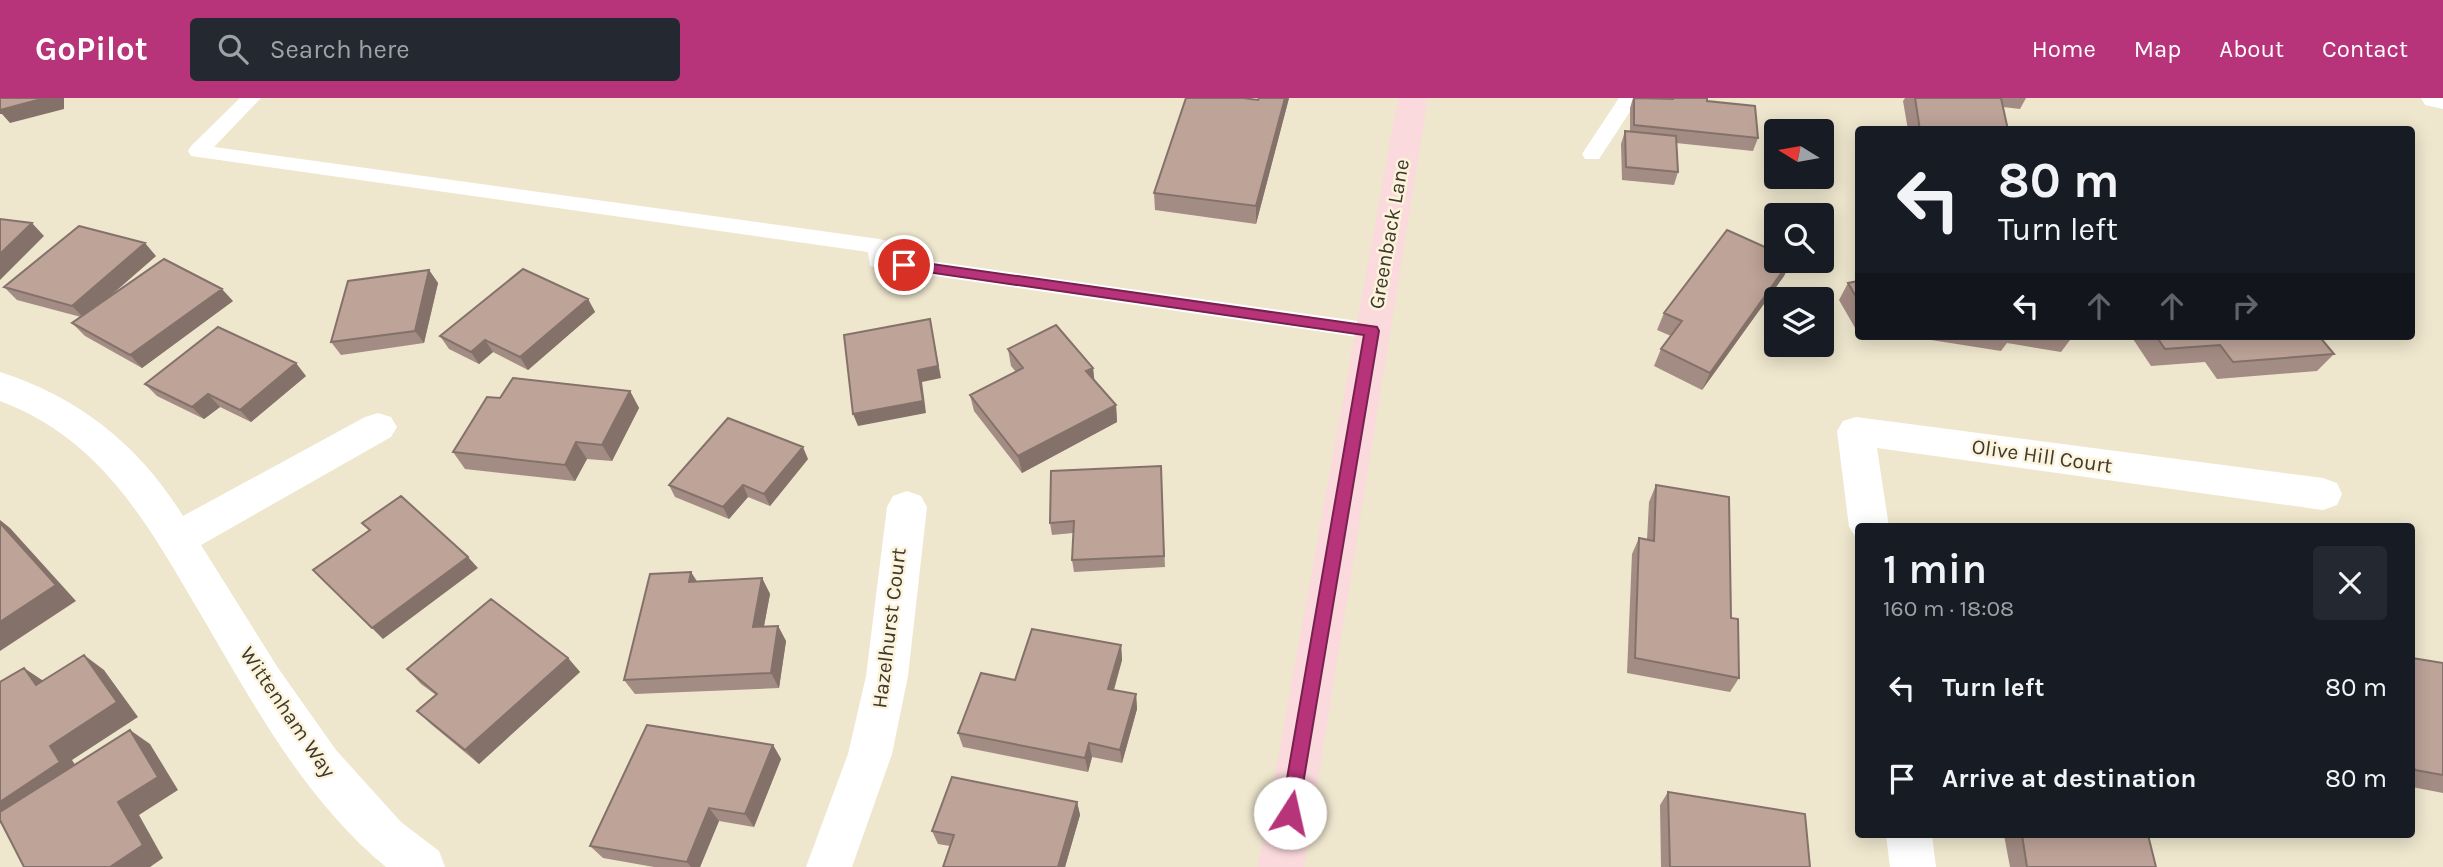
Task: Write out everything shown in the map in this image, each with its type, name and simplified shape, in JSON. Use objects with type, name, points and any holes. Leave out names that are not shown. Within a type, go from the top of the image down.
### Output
[{"type":"main road","name":"Greenback Lane","points":[[1281,867],[1413,98]]},
{"type":"street","points":[[2436,98],[2443,100]]},
{"type":"street","name":"Wittenham Way","points":[[1,387],[32,398],[82,428],[131,473],[176,539],[298,734],[362,816],[422,867]]},
{"type":"street","points":[[176,539],[378,427]]},
{"type":"street","name":"Olive Hill Court","points":[[1868,523],[1856,431],[2323,494]]},
{"type":"street","name":"Hazelhurst Court","points":[[829,867],[870,754],[884,689],[907,507]]},
{"type":"street","points":[[1909,838],[1913,867]]},
{"type":"lane","points":[[251,98],[198,152],[879,246],[878,261],[1372,331]]},
{"type":"lane","points":[[1592,154],[1629,98]]},
{"type":"building","points":[[0,98],[45,98],[0,110]]},
{"type":"building","points":[[1186,98],[1285,98],[1256,206],[1154,193]]},
{"type":"building","points":[[1634,98],[1707,98],[1707,101],[1755,106],[1758,138],[1634,125]]},
{"type":"building","points":[[1915,98],[2001,98],[2007,126],[1919,126]]},
{"type":"building","points":[[1625,131],[1676,136],[1678,172],[1626,167]]},
{"type":"building","points":[[0,219],[32,223],[0,254]]},
{"type":"building","points":[[79,226],[145,243],[72,306],[4,287]]},
{"type":"building","points":[[1727,230],[1764,247],[1764,273],[1781,273],[1771,287],[1764,287],[1764,297],[1710,373],[1661,349],[1682,321],[1664,313]]},
{"type":"building","points":[[164,259],[222,289],[130,355],[72,323]]},
{"type":"building","points":[[523,269],[588,299],[520,357],[485,340],[471,352],[440,336]]},
{"type":"building","points":[[429,270],[415,331],[331,342],[348,281]]},
{"type":"building","points":[[1855,282],[1855,295],[1848,283]]},
{"type":"building","points":[[930,319],[938,366],[918,370],[923,401],[853,414],[844,335]]},
{"type":"building","points":[[1056,325],[1093,368],[1086,371],[1116,405],[1018,456],[970,395],[1023,368],[1008,349]]},
{"type":"building","points":[[218,327],[296,363],[240,410],[208,394],[192,407],[145,384]]},
{"type":"building","points":[[2159,340],[2322,340],[2334,354],[2233,362],[2220,345],[2165,349]]},
{"type":"building","points":[[513,378],[630,391],[602,445],[576,442],[565,465],[453,452],[487,397],[500,398]]},
{"type":"building","points":[[728,418],[803,447],[764,494],[743,485],[723,507],[669,485]]},
{"type":"building","points":[[1161,466],[1164,556],[1072,560],[1074,521],[1050,523],[1051,471]]},
{"type":"building","points":[[1656,485],[1729,497],[1731,618],[1738,619],[1739,678],[1635,658],[1639,538],[1654,541]]},
{"type":"building","points":[[401,496],[468,557],[372,628],[313,570],[370,530],[362,523]]},
{"type":"building","points":[[0,523],[56,585],[0,622]]},
{"type":"building","points":[[691,572],[689,582],[762,578],[753,627],[778,626],[771,673],[624,680],[650,574]]},
{"type":"building","points":[[491,599],[568,658],[465,750],[417,711],[437,694],[407,669]]},
{"type":"building","points":[[1032,629],[1121,645],[1108,689],[1136,694],[1120,750],[1089,743],[1085,758],[958,733],[981,673],[1015,680]]},
{"type":"building","points":[[84,655],[117,702],[50,746],[60,762],[0,802],[0,682],[24,668],[36,685]]},
{"type":"building","points":[[2415,658],[2443,663],[2443,775],[2415,770]]},
{"type":"building","points":[[647,725],[773,745],[745,814],[709,808],[687,862],[590,846]]},
{"type":"building","points":[[130,730],[158,777],[118,802],[143,845],[110,867],[24,867],[0,820],[0,812]]},
{"type":"building","points":[[952,777],[1077,802],[1058,867],[943,867],[954,835],[932,831]]},
{"type":"building","points":[[1668,792],[1805,814],[1810,867],[1670,867]]},
{"type":"building","points":[[2022,838],[2149,838],[2156,867],[2027,867]]},
{"type":"route","points":[[904,265],[1372,331],[1290,813]]}]
